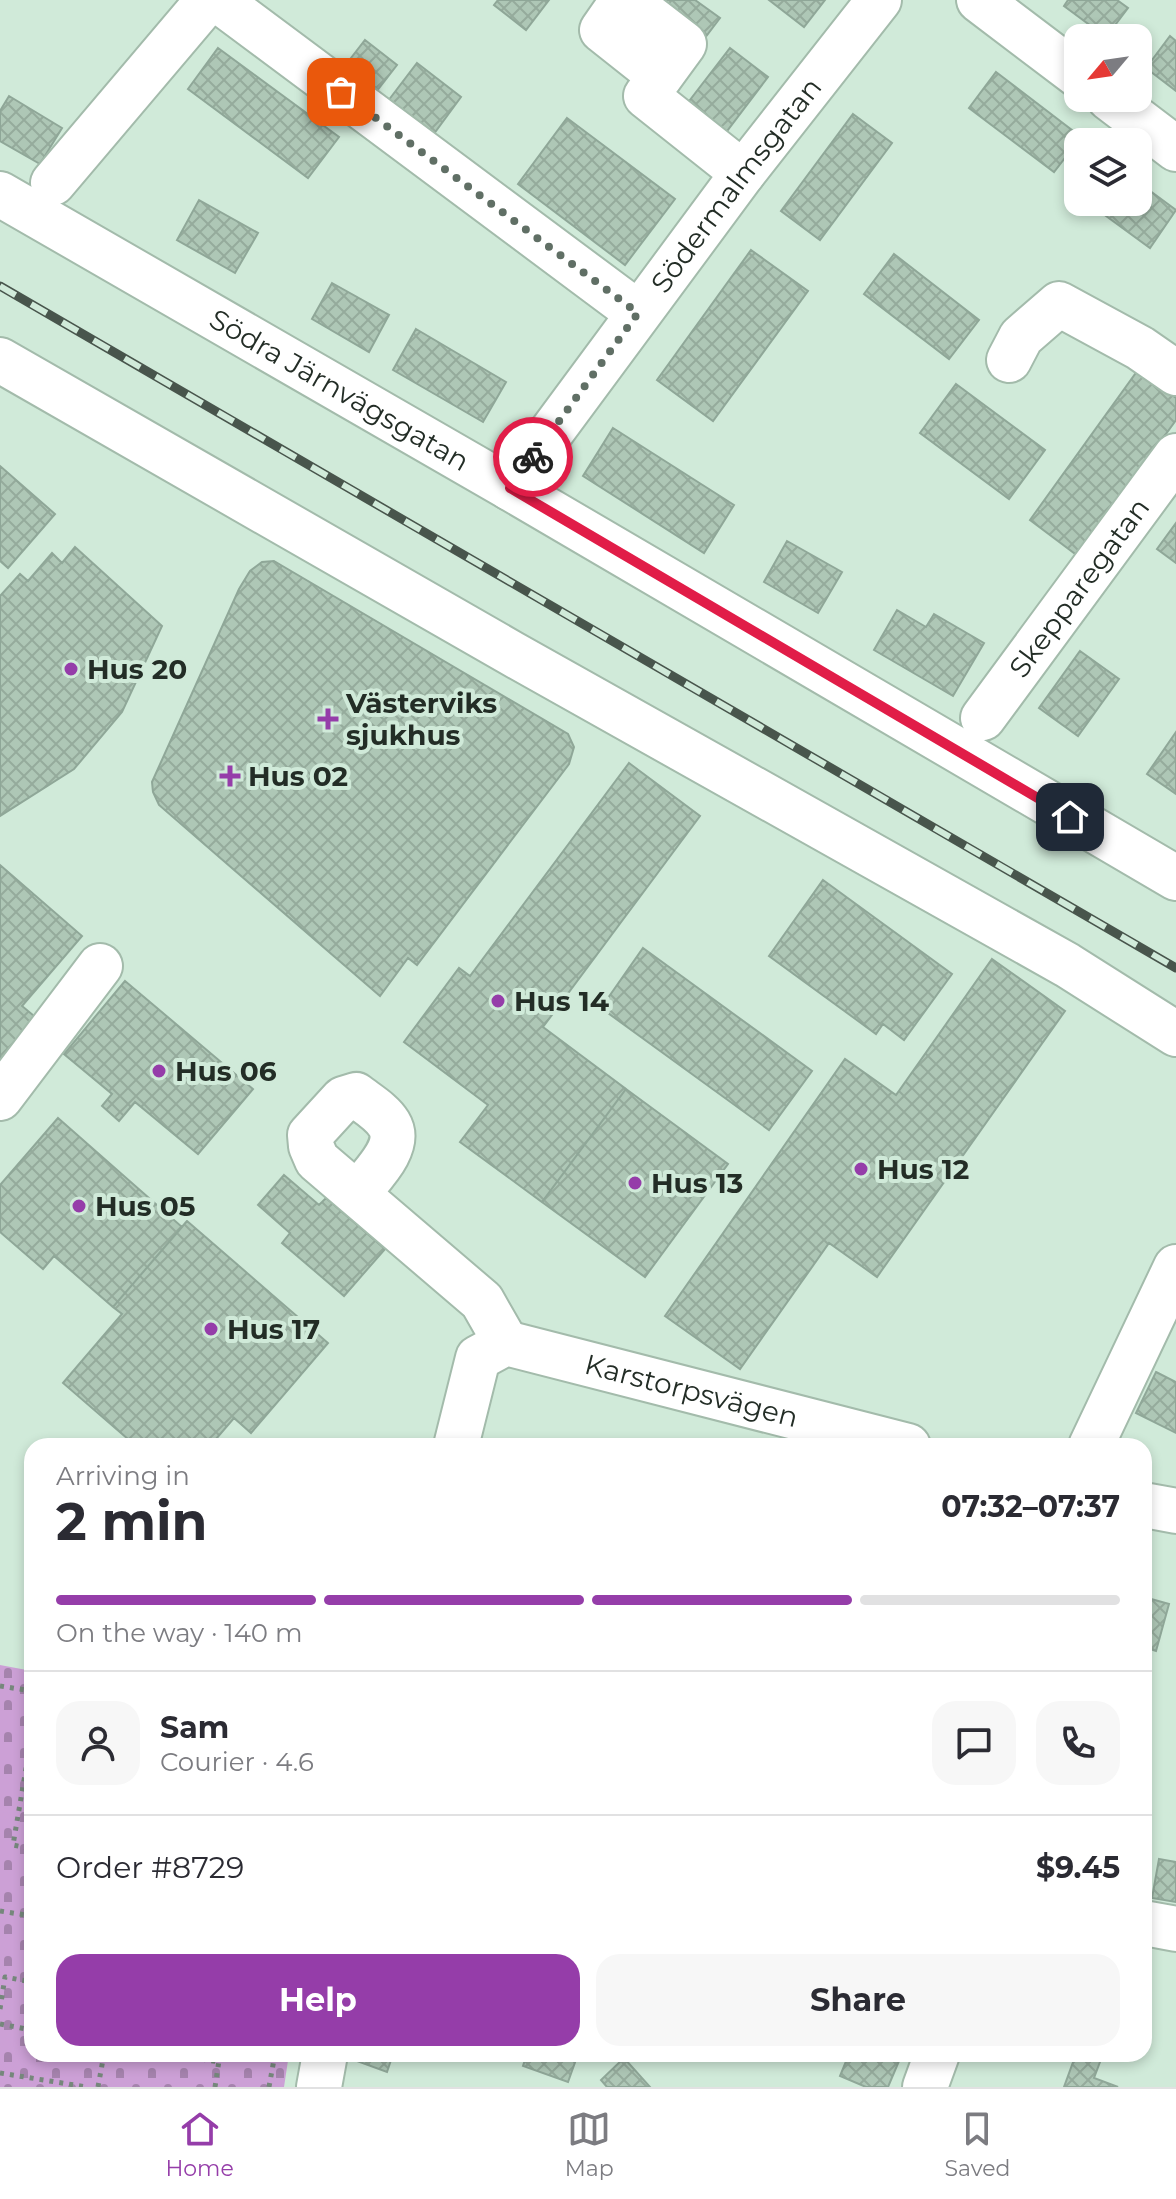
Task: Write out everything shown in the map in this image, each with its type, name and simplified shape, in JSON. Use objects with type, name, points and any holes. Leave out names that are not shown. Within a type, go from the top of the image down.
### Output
[{"type":"street","points":[[53,183],[208,0]]},
{"type":"street","points":[[218,0],[638,313]]},
{"type":"street","points":[[625,0],[684,44],[646,96],[743,173]]},
{"type":"street","name":"Södermalmsgatan","points":[[510,488],[743,173],[879,0]]},
{"type":"street","points":[[979,0],[1064,64]]},
{"type":"street","points":[[1127,112],[1176,149]]},
{"type":"street","name":"Södra Järnvägsgatan","points":[[0,194],[1176,878]]},
{"type":"street","points":[[1009,360],[1021,337],[1059,304],[1140,348],[1176,373]]},
{"type":"street","points":[[0,360],[471,630],[1067,965],[1176,1034]]},
{"type":"street","name":"Skepparegatan","points":[[983,718],[1176,456]]},
{"type":"street","points":[[0,1098],[100,966]]},
{"type":"street","points":[[357,1194],[482,1301],[492,1351],[459,1438]]},
{"type":"street","points":[[1095,1438],[1176,1267]]},
{"type":"street","name":"Karstorpsvägen","points":[[492,1351],[873,1438]]},
{"type":"street","points":[[1152,1506],[1176,1511]]},
{"type":"street","points":[[1152,1924],[1176,1929]]},
{"type":"street","points":[[319,2087],[324,2062]]},
{"type":"street","points":[[925,2087],[934,2062]]},
{"type":"path","points":[[0,1686],[24,1690]]},
{"type":"path","points":[[24,1780],[13,1845],[24,1847]]},
{"type":"path","points":[[0,1911],[24,1915]]},
{"type":"path","points":[[0,2009],[5,1977],[24,1981]]},
{"type":"path","points":[[0,2024],[24,2028]]},
{"type":"path","points":[[98,2087],[103,2062]]},
{"type":"path","points":[[215,2087],[219,2062]]},
{"type":"path","points":[[269,2087],[274,2062]]},
{"type":"path","points":[[0,2073],[87,2087]]},
{"type":"green space","points":[[0,1665],[24,1670],[24,2062],[288,2062],[284,2087],[0,2087]]},
{"type":"building","points":[[498,0],[549,0],[526,30],[494,5]]},
{"type":"building","points":[[643,0],[695,0],[720,18],[701,43]]},
{"type":"building","points":[[769,0],[825,0],[804,27]]},
{"type":"building","points":[[1068,0],[1117,0],[1128,8],[1116,24],[1088,24],[1064,6]]},
{"type":"building","points":[[1170,36],[1176,41],[1176,91],[1152,73],[1152,60]]},
{"type":"building","points":[[365,40],[397,65],[376,92],[344,67]]},
{"type":"building","points":[[218,48],[339,137],[308,178],[188,89]]},
{"type":"building","points":[[730,48],[768,77],[721,139],[683,109]]},
{"type":"building","points":[[417,63],[461,97],[433,135],[388,101]]},
{"type":"building","points":[[996,72],[1069,128],[1064,128],[1064,159],[1054,172],[969,108]]},
{"type":"building","points":[[9,96],[62,128],[40,164],[0,141],[0,111]]},
{"type":"building","points":[[853,114],[892,143],[820,240],[781,211]]},
{"type":"building","points":[[567,118],[675,199],[625,265],[518,184]]},
{"type":"building","points":[[1152,192],[1176,210],[1150,248],[1106,216],[1152,216]]},
{"type":"building","points":[[199,200],[258,233],[235,273],[177,240]]},
{"type":"building","points":[[751,250],[808,291],[713,421],[657,380]]},
{"type":"building","points":[[894,254],[979,320],[949,359],[864,294]]},
{"type":"building","points":[[332,283],[389,315],[369,352],[312,319]]},
{"type":"building","points":[[416,329],[506,382],[483,422],[393,370]]},
{"type":"building","points":[[1138,370],[1176,398],[1176,420],[1078,556],[1030,520]]},
{"type":"building","points":[[956,384],[1045,450],[1009,499],[920,433]]},
{"type":"building","points":[[613,428],[734,505],[704,553],[583,476]]},
{"type":"building","points":[[0,466],[55,514],[8,568],[0,561]]},
{"type":"building","points":[[1176,523],[1176,563],[1157,549]]},
{"type":"building","points":[[787,541],[842,572],[818,613],[764,582]]},
{"type":"building","name":"Hus 20","points":[[75,547],[162,626],[122,712],[74,769],[0,816],[0,596],[20,574],[28,581],[52,553],[62,563]]},
{"type":"building","name":"Hus 02","points":[[274,561],[568,734],[574,747],[569,764],[417,965],[408,958],[380,996],[159,805],[153,792],[152,782],[239,589],[250,571],[262,562]]},
{"type":"building","points":[[897,610],[926,627],[934,614],[984,643],[953,696],[874,650]]},
{"type":"building","points":[[1080,651],[1119,679],[1078,736],[1039,708]]},
{"type":"building","points":[[1176,732],[1176,794],[1147,774]]},
{"type":"building","name":"Hus 14","points":[[629,763],[700,816],[543,1027],[626,1089],[542,1202],[460,1142],[488,1105],[404,1042],[459,968],[470,976]]},
{"type":"building","points":[[0,865],[82,936],[22,1006],[40,1021],[4,1063],[0,1059]]},
{"type":"building","points":[[823,880],[952,974],[904,1040],[883,1024],[876,1034],[769,956]]},
{"type":"building","points":[[643,948],[812,1071],[769,1130],[601,1008]]},
{"type":"building","name":"Hus 12","points":[[992,959],[1065,1011],[877,1277],[829,1243],[740,1369],[665,1316],[845,1059],[896,1095]]},
{"type":"building","name":"Hus 06","points":[[125,981],[253,1089],[198,1154],[135,1102],[119,1121],[102,1106],[112,1094],[64,1054]]},
{"type":"building","name":"Hus 13","points":[[626,1089],[728,1164],[645,1277],[542,1202]]},
{"type":"building","name":"Hus 05","points":[[58,1118],[182,1227],[113,1307],[54,1256],[43,1269],[0,1232],[0,1185]]},
{"type":"building","points":[[284,1175],[319,1205],[326,1198],[385,1249],[344,1296],[282,1243],[290,1233],[258,1205]]},
{"type":"building","name":"Hus 17","points":[[187,1221],[328,1343],[251,1433],[234,1418],[217,1438],[127,1438],[63,1383],[122,1314],[113,1307]]},
{"type":"building","points":[[1156,1372],[1176,1382],[1176,1433],[1136,1413]]},
{"type":"building","points":[[1152,1599],[1169,1604],[1156,1651],[1152,1650]]},
{"type":"building","points":[[1159,1859],[1176,1862],[1176,1902],[1152,1898]]},
{"type":"building","points":[[360,2062],[390,2062],[387,2072]]},
{"type":"building","points":[[524,2062],[575,2062],[568,2082],[523,2066]]},
{"type":"building","points":[[620,2062],[628,2062],[650,2087],[607,2087],[601,2080]]},
{"type":"building","points":[[846,2062],[899,2062],[888,2087],[866,2087],[840,2076]]},
{"type":"building","points":[[1073,2062],[1100,2062],[1094,2078],[1118,2087],[1064,2087]]},
{"type":"railway","points":[[0,286],[1176,968]]},
{"type":"way so far","points":[[341,92],[638,313],[533,457]]},
{"type":"place","name":"Hus 20","points":[[71,669]]},
{"type":"place","name":"Västerviks sjukhus","points":[[328,719]]},
{"type":"place","name":"Hus 02","points":[[230,776]]},
{"type":"place","name":"Hus 14","points":[[498,1001]]},
{"type":"place","name":"Hus 06","points":[[159,1071]]},
{"type":"place","name":"Hus 12","points":[[861,1169]]},
{"type":"place","name":"Hus 13","points":[[635,1183]]},
{"type":"place","name":"Hus 05","points":[[79,1206]]},
{"type":"place","name":"Hus 17","points":[[211,1329]]},
{"type":"route","points":[[533,457],[510,488],[1070,817]]}]
